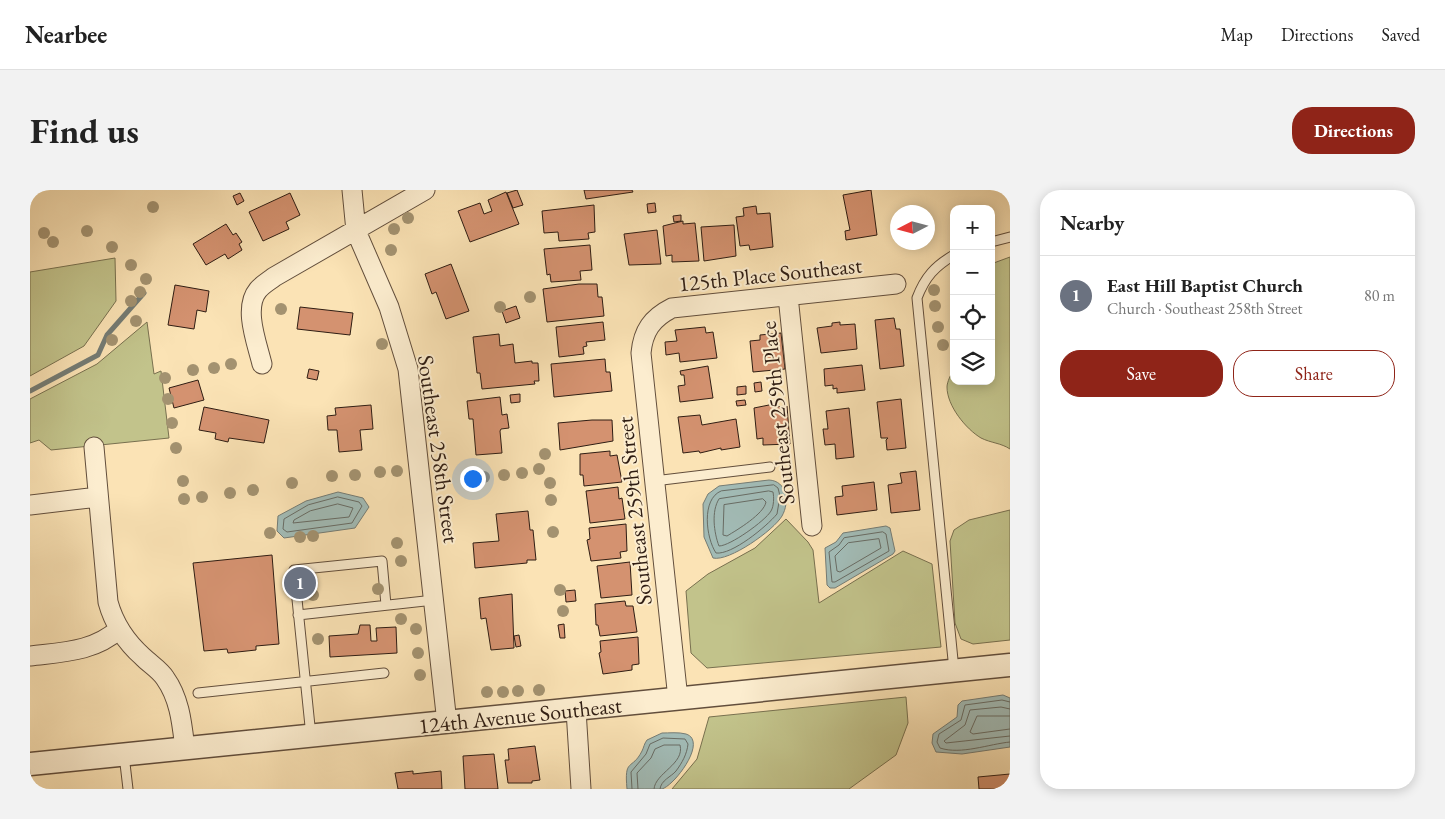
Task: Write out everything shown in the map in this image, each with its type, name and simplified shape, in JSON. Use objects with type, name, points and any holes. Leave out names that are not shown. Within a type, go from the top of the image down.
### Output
[{"type":"street","name":"Southeast 258th Street","points":[[352,190],[356,232],[389,307],[408,369],[448,723]]},
{"type":"street","points":[[262,364],[252,315],[253,301],[258,290],[274,277],[356,232],[425,190]]},
{"type":"street","name":"125th Place Southeast","points":[[653,320],[672,308],[896,284]]},
{"type":"street","name":"Southeast 259th Place","points":[[788,296],[812,526]]},
{"type":"street","name":"Southeast 259th Street","points":[[653,320],[642,338],[641,353],[678,699]]},
{"type":"street","points":[[94,447],[108,602],[119,629],[131,646],[164,676],[170,686],[180,711],[185,749]]},
{"type":"street","points":[[30,505],[98,497]]},
{"type":"street","points":[[30,656],[86,648],[104,640],[119,629]]},
{"type":"street","name":"124th Avenue Southeast","points":[[30,764],[1010,665]]},
{"type":"street","points":[[576,710],[581,789]]},
{"type":"lane","points":[[995,241],[1010,237]]},
{"type":"lane","points":[[950,257],[936,265],[924,281],[917,298],[954,670]]},
{"type":"lane","points":[[654,480],[770,467]]},
{"type":"lane","points":[[311,736],[294,570],[382,561],[386,605]]},
{"type":"lane","points":[[298,615],[435,600]]},
{"type":"lane","points":[[198,693],[384,673]]},
{"type":"lane","points":[[124,755],[128,789]]},
{"type":"green space","points":[[1010,257],[1010,449],[981,438],[969,429],[958,416],[950,402],[947,387],[950,376],[950,385],[995,385],[995,263]]},
{"type":"green space","points":[[115,258],[116,301],[84,346],[30,376],[30,272]]},
{"type":"green space","points":[[147,322],[154,374],[161,371],[169,438],[51,450],[39,440],[30,443],[30,399],[97,364]]},
{"type":"green space","points":[[1010,510],[1010,640],[973,644],[961,639],[955,623],[950,541],[954,530],[969,520]]},
{"type":"green space","points":[[786,519],[813,550],[819,603],[903,551],[932,564],[941,647],[707,668],[691,653],[686,591],[708,574],[755,548]]},
{"type":"green space","points":[[906,697],[908,723],[896,755],[849,789],[672,789],[697,759],[709,717]]},
{"type":"water","points":[[769,480],[780,484],[785,493],[786,505],[782,516],[770,529],[750,544],[729,555],[713,558],[704,537],[703,504],[708,494],[719,486]]},
{"type":"water","points":[[338,492],[363,498],[369,507],[355,528],[284,538],[277,531],[278,516],[306,501]]},
{"type":"water","points":[[886,526],[890,528],[895,551],[893,554],[835,588],[830,588],[827,585],[825,548],[836,542],[843,533]]},
{"type":"water","points":[[1003,695],[1010,698],[1010,747],[962,754],[936,752],[932,743],[933,734],[957,717],[958,705],[962,701]]},
{"type":"water","points":[[662,733],[683,733],[692,738],[692,753],[687,763],[674,780],[662,789],[627,789],[628,768],[638,757],[647,740]]},
{"type":"building","points":[[517,190],[523,205],[513,208],[507,193]]},
{"type":"building","points":[[584,190],[632,190],[633,192],[586,199]]},
{"type":"building","points":[[871,190],[877,235],[846,240],[845,231],[850,230],[843,195]]},
{"type":"building","points":[[506,192],[519,224],[470,242],[458,211],[480,203],[484,214],[492,211],[488,200]]},
{"type":"building","points":[[240,193],[244,201],[237,205],[233,196]]},
{"type":"building","points":[[290,193],[300,215],[286,222],[289,229],[263,241],[249,212]]},
{"type":"building","points":[[655,203],[656,212],[648,213],[647,204]]},
{"type":"building","points":[[594,205],[595,232],[588,233],[589,239],[559,241],[558,232],[544,233],[542,211]]},
{"type":"building","points":[[756,206],[757,214],[770,213],[773,247],[750,250],[749,245],[740,246],[736,217],[744,216],[743,208]]},
{"type":"building","points":[[681,215],[681,221],[674,222],[673,216]]},
{"type":"building","points":[[683,221],[683,224],[695,223],[699,261],[672,262],[672,255],[666,256],[663,226]]},
{"type":"building","points":[[226,224],[233,235],[236,233],[242,242],[239,244],[242,250],[228,259],[225,254],[206,265],[193,244]]},
{"type":"building","points":[[734,225],[736,256],[704,261],[701,227]]},
{"type":"building","points":[[657,230],[661,264],[629,265],[624,234]]},
{"type":"building","points":[[590,245],[592,270],[580,271],[581,280],[551,282],[550,274],[547,275],[544,249]]},
{"type":"building","points":[[451,264],[469,311],[446,319],[436,292],[432,294],[425,274]]},
{"type":"building","points":[[579,284],[597,284],[598,297],[602,297],[604,316],[547,322],[543,289]]},
{"type":"building","points":[[175,285],[209,291],[206,312],[197,310],[194,329],[168,325]]},
{"type":"building","points":[[516,306],[520,318],[506,323],[502,311]]},
{"type":"building","points":[[300,307],[353,313],[350,335],[297,329]]},
{"type":"building","points":[[894,318],[896,329],[900,329],[904,366],[880,369],[875,320]]},
{"type":"building","points":[[603,322],[605,340],[586,342],[587,346],[583,347],[584,354],[559,357],[556,327]]},
{"type":"building","points":[[840,322],[840,325],[855,324],[857,349],[821,353],[817,328],[832,326],[832,323]]},
{"type":"building","points":[[705,327],[706,333],[713,332],[717,358],[680,362],[679,353],[666,355],[665,342],[677,341],[675,330]]},
{"type":"building","points":[[781,333],[785,369],[753,372],[750,341],[760,340],[760,335]]},
{"type":"building","points":[[499,334],[500,346],[513,344],[515,363],[532,361],[532,363],[538,363],[539,381],[534,381],[535,384],[482,389],[480,373],[477,373],[473,337]]},
{"type":"building","points":[[605,359],[606,372],[610,372],[612,391],[554,397],[551,364]]},
{"type":"building","points":[[862,365],[865,390],[837,393],[837,388],[833,389],[833,385],[825,386],[824,369]]},
{"type":"building","points":[[708,366],[713,398],[680,402],[678,386],[685,385],[684,375],[681,375],[680,371]]},
{"type":"building","points":[[309,369],[319,371],[317,380],[307,378]]},
{"type":"building","points":[[198,380],[204,400],[174,408],[169,388]]},
{"type":"building","points":[[761,382],[762,391],[755,392],[754,383]]},
{"type":"building","points":[[746,386],[746,394],[737,395],[737,387]]},
{"type":"building","points":[[520,394],[520,402],[511,403],[510,395]]},
{"type":"building","points":[[500,397],[502,415],[507,414],[509,428],[501,429],[500,431],[502,453],[476,455],[473,419],[469,419],[467,401]]},
{"type":"building","points":[[901,399],[906,448],[887,450],[886,440],[888,438],[881,438],[877,402]]},
{"type":"building","points":[[745,400],[746,405],[737,406],[736,401]]},
{"type":"building","points":[[774,404],[775,407],[787,406],[790,444],[763,445],[763,438],[757,439],[754,408]]},
{"type":"building","points":[[371,405],[373,429],[360,430],[362,450],[339,452],[337,430],[328,430],[327,416],[336,415],[335,408]]},
{"type":"building","points":[[204,407],[269,420],[264,443],[229,438],[228,442],[215,439],[216,433],[199,430]]},
{"type":"building","points":[[849,408],[854,457],[836,459],[835,444],[825,445],[823,429],[828,429],[826,411]]},
{"type":"building","points":[[700,415],[702,425],[736,419],[740,447],[721,450],[721,448],[700,453],[699,451],[683,453],[678,417]]},
{"type":"building","points":[[612,420],[613,441],[560,450],[558,423]]},
{"type":"building","points":[[610,451],[610,456],[617,455],[622,482],[584,486],[583,475],[580,475],[580,454]]},
{"type":"building","points":[[916,471],[920,510],[891,513],[888,485],[902,483],[900,473]]},
{"type":"building","points":[[874,482],[877,510],[837,515],[835,497],[843,496],[842,486]]},
{"type":"building","points":[[618,487],[619,499],[622,498],[625,519],[590,523],[586,491]]},
{"type":"building","points":[[528,511],[530,530],[533,530],[536,560],[527,560],[527,563],[475,568],[473,543],[499,541],[496,514]]},
{"type":"building","points":[[626,524],[627,551],[620,552],[621,558],[591,561],[587,540],[590,539],[589,528]]},
{"type":"building","points":[[272,555],[279,644],[256,646],[256,650],[228,653],[227,649],[204,651],[193,563]]},
{"type":"building","points":[[630,562],[632,595],[601,598],[597,566]]},
{"type":"building","points":[[575,590],[576,601],[566,602],[565,591]]},
{"type":"building","points":[[512,594],[514,648],[491,650],[486,618],[481,619],[479,598]]},
{"type":"building","points":[[625,601],[626,606],[633,606],[637,632],[600,636],[598,625],[596,625],[595,604]]},
{"type":"building","points":[[564,624],[565,638],[560,638],[558,625]]},
{"type":"building","points":[[360,625],[370,625],[371,641],[377,641],[376,628],[396,627],[397,653],[330,657],[329,636],[358,634]]},
{"type":"building","points":[[519,635],[521,646],[516,647],[514,636]]},
{"type":"building","points":[[638,637],[639,664],[632,665],[632,670],[603,674],[599,653],[601,652],[600,641]]},
{"type":"building","points":[[535,746],[540,780],[532,781],[532,783],[508,783],[505,760],[509,760],[508,749]]},
{"type":"building","points":[[494,754],[498,789],[465,789],[463,756]]},
{"type":"building","points":[[413,771],[413,774],[441,771],[442,789],[398,789],[395,773]]},
{"type":"building","points":[[1010,774],[1010,789],[979,789],[978,777]]},
{"type":"waterway","points":[[30,391],[98,355],[107,335],[144,293]]},
{"type":"place","name":"East Hill Baptist Church","points":[[300,583]]}]
